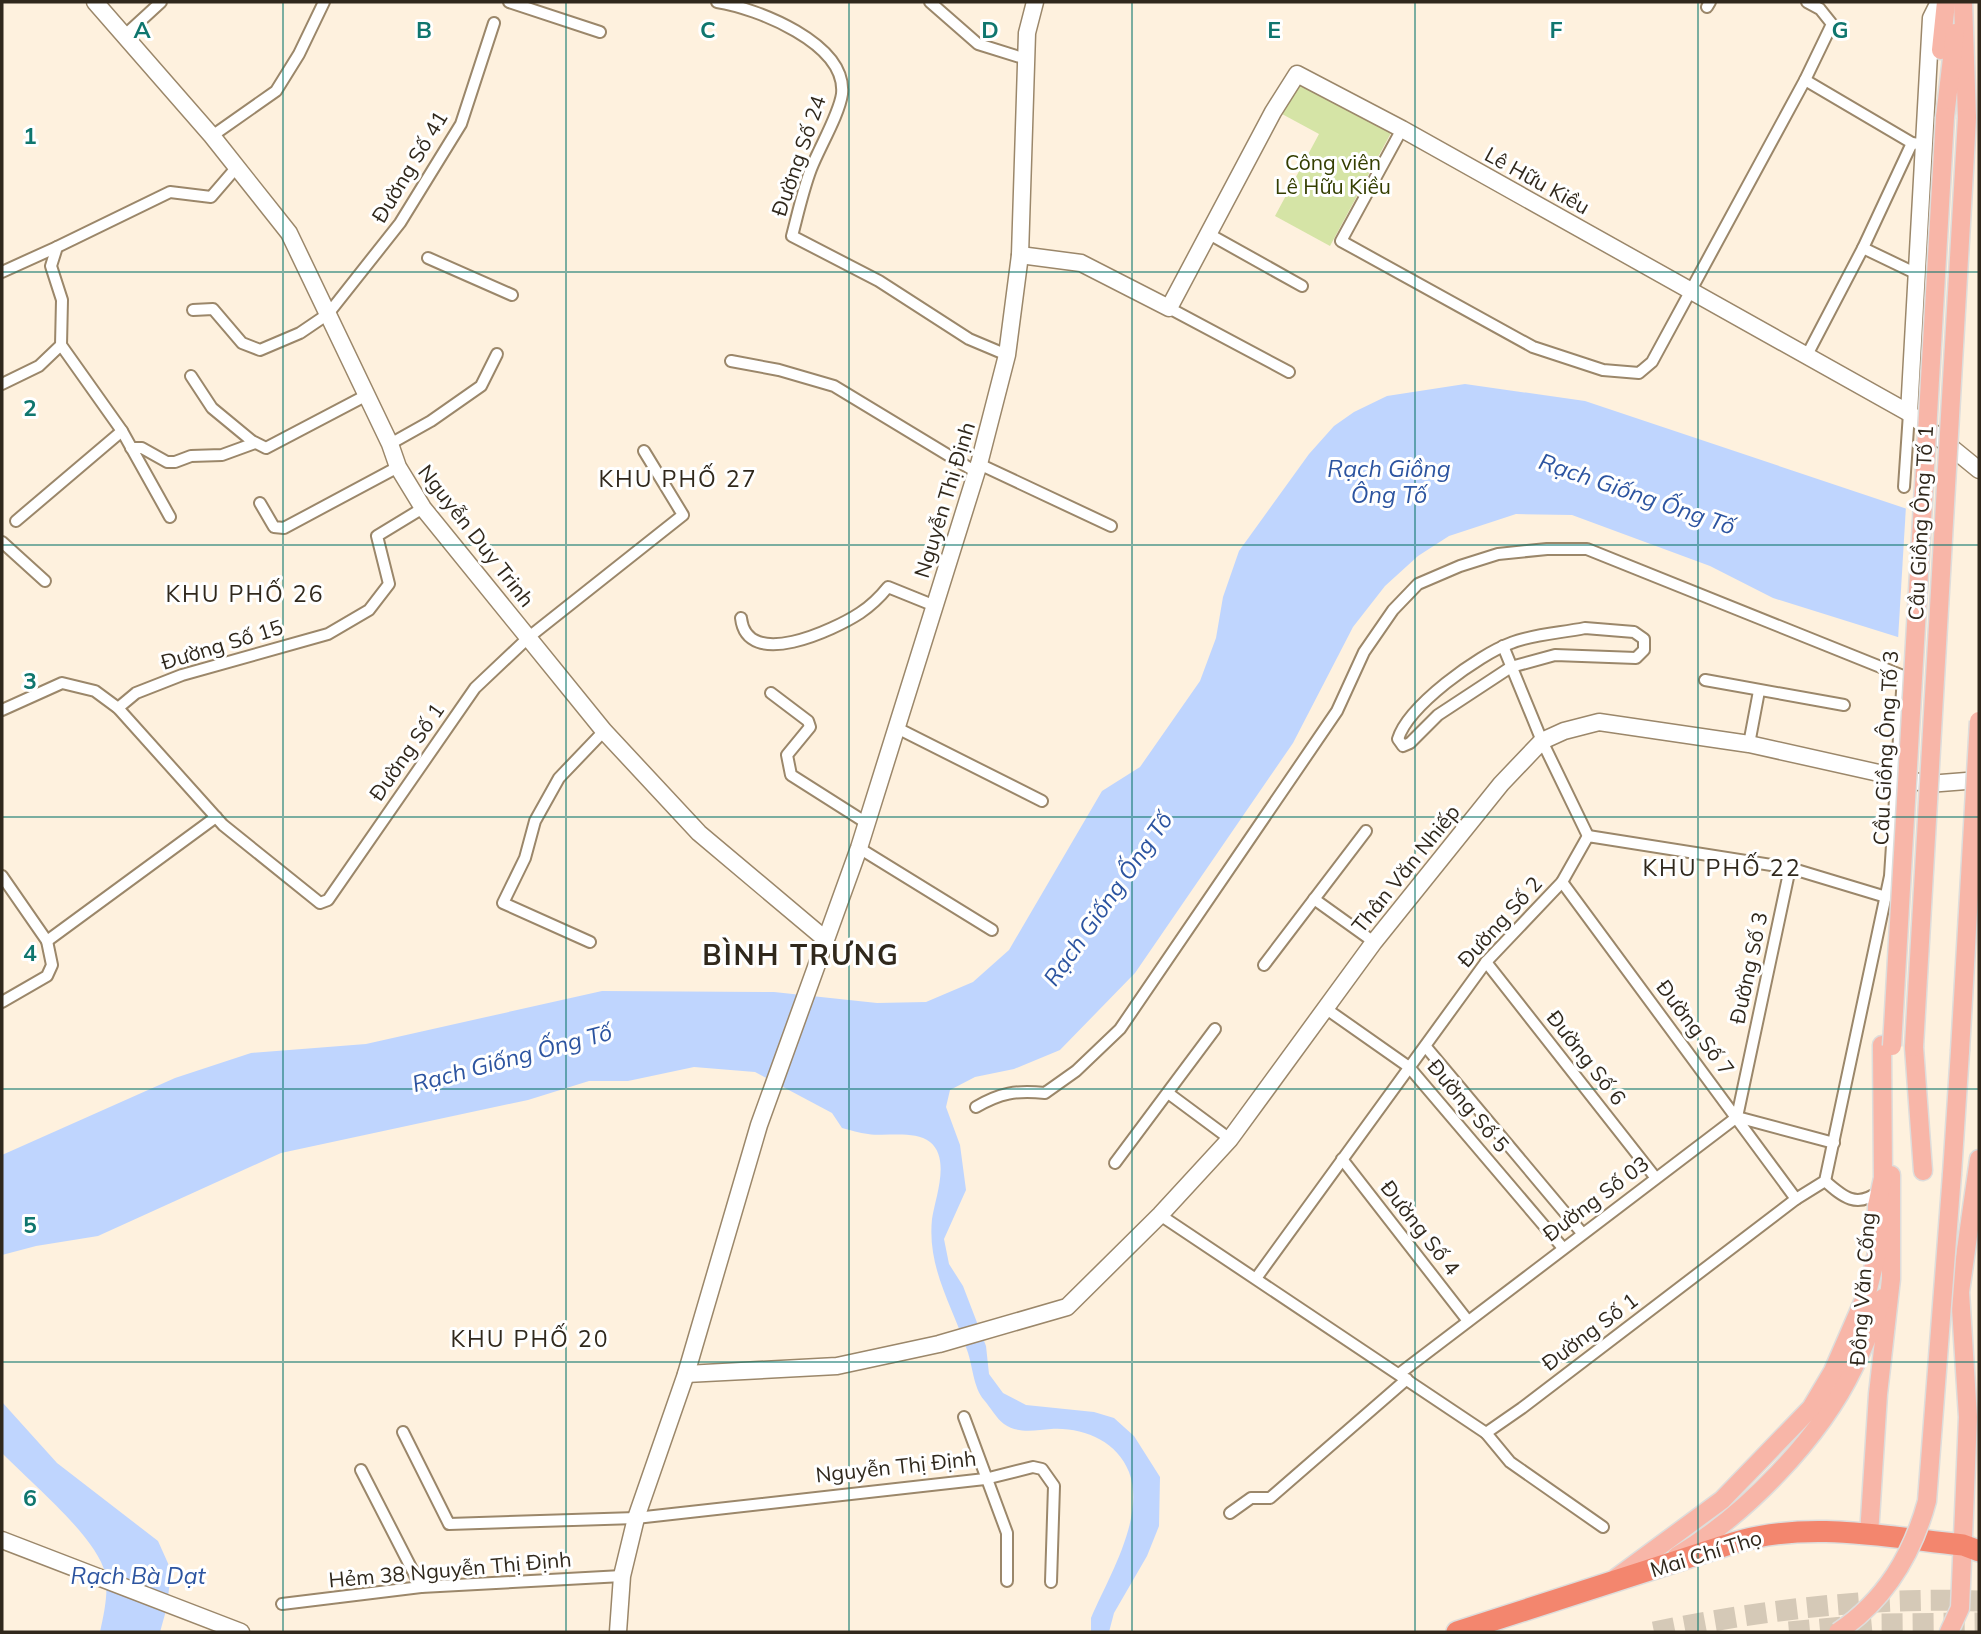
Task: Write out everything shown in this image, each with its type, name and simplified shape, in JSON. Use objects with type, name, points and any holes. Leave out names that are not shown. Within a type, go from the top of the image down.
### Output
[{"type":"highway","name":"Mai Chí Thọ","points":[[1457,1632],[1776,1532],[1817,1530],[1974,1547]]},
{"type":"main road","points":[[1940,117],[1946,2]]},
{"type":"main road","points":[[1940,117],[1961,2]]},
{"type":"main road","name":"Cầu Giồng Ông Tố 1","points":[[1923,1169],[1914,1047],[1967,118],[1961,2]]},
{"type":"main road","name":"Cầu Giồng Ông Tố 3","points":[[1887,1045],[1940,117]]},
{"type":"main road","points":[[1838,1632],[1866,1610],[1894,1578],[1914,1542],[1927,1501],[1961,1051],[1979,721]]},
{"type":"main road","name":"Đồng Văn Cống","points":[[1609,1584],[1722,1500],[1811,1408],[1833,1371],[1867,1293],[1877,1253],[1887,1045]]},
{"type":"main road","name":"Đồng Văn Cống","points":[[1869,1535],[1878,1394],[1891,1279],[1887,1045]]},
{"type":"main road","points":[[1948,1632],[1960,1608],[1974,1547],[1960,1311],[1971,1254],[1979,1159]]},
{"type":"main road","points":[[1656,1569],[1695,1545],[1731,1517],[1791,1459],[1828,1410],[1854,1369],[1891,1279]]},
{"type":"main road","points":[[1965,1360],[1979,1395]]},
{"type":"street","name":"Nguyễn Duy Trinh","points":[[95,2],[212,136],[289,233],[390,444],[398,467],[424,508],[604,731],[699,833],[825,939]]},
{"type":"street","points":[[124,36],[161,2]]},
{"type":"street","points":[[212,136],[276,91],[299,54],[324,2]]},
{"type":"street","points":[[509,2],[600,32]]},
{"type":"street","name":"Đường Số 24","points":[[717,2],[747,6],[788,24],[827,55],[836,72],[842,93],[810,171],[792,236],[879,281],[969,339],[1007,355]]},
{"type":"street","points":[[930,2],[978,44],[1026,59]]},
{"type":"street","name":"Nguyễn Thị Định","points":[[686,1374],[759,1125],[805,991],[859,848],[935,607],[978,468],[1007,355],[1020,255],[1027,33],[1035,2]]},
{"type":"street","points":[[1402,129],[1341,241],[1533,347],[1584,365],[1622,373],[1639,373],[1652,362],[1688,289],[1805,79],[1832,24],[1820,9],[1807,2]]},
{"type":"street","points":[[1904,487],[1915,273],[1918,144],[1931,18],[1939,2]]},
{"type":"street","name":"Đường Số 41","points":[[193,310],[214,309],[242,343],[260,350],[300,333],[328,314],[400,223],[461,124],[494,23]]},
{"type":"street","name":"Lê Hữu Kiều","points":[[1169,309],[1273,112],[1297,74],[1402,129],[1909,414],[1979,470]]},
{"type":"street","points":[[1805,79],[1918,144]]},
{"type":"street","points":[[1806,357],[1918,144]]},
{"type":"street","points":[[2,272],[170,192],[211,197],[236,168]]},
{"type":"street","points":[[1209,234],[1302,286]]},
{"type":"street","points":[[57,247],[51,266],[62,300],[61,345],[122,430],[170,517]]},
{"type":"street","points":[[1863,248],[1915,273]]},
{"type":"street","points":[[1020,255],[1081,263],[1289,372]]},
{"type":"street","points":[[428,257],[512,295]]},
{"type":"street","points":[[2,384],[39,366],[61,345]]},
{"type":"street","points":[[390,444],[431,421],[481,386],[497,354]]},
{"type":"street","points":[[731,361],[779,370],[834,386],[978,468],[1111,526]]},
{"type":"street","points":[[191,376],[212,408],[255,443],[266,448],[275,446],[365,396]]},
{"type":"street","points":[[16,521],[122,430]]},
{"type":"street","points":[[131,448],[142,448],[167,462],[174,462],[191,456],[222,455],[255,443]]},
{"type":"street","name":"Đường Số 1","points":[[216,817],[320,903],[328,900],[475,688],[529,637],[683,515],[644,451]]},
{"type":"street","points":[[260,503],[274,527],[284,528],[398,467]]},
{"type":"street","name":"Đường Số 15","points":[[118,708],[136,693],[182,674],[328,634],[369,610],[389,584],[377,536],[424,508]]},
{"type":"street","points":[[2,542],[45,581]]},
{"type":"street","points":[[976,1107],[1001,1093],[1045,1093],[1076,1071],[1120,1029],[1330,722],[1364,652],[1392,610],[1418,584],[1460,566],[1498,554],[1546,549],[1587,549],[1903,676],[1890,876],[1881,930],[1825,1181],[1851,1201],[1879,1198]]},
{"type":"street","points":[[741,618],[742,628],[748,637],[769,646],[808,636],[845,621],[877,600],[888,587],[935,607]]},
{"type":"street","points":[[1585,628],[1634,632],[1644,639],[1644,650],[1636,658],[1555,655],[1511,667],[1438,715],[1410,743],[1403,746],[1398,739],[1402,727],[1418,705],[1503,646],[1585,628]]},
{"type":"street","points":[[1503,646],[1542,741],[1588,836],[1790,868],[1885,897]]},
{"type":"street","points":[[1705,680],[1844,705]]},
{"type":"street","points":[[2,710],[62,683],[95,691],[118,708],[216,817],[47,941]]},
{"type":"street","points":[[1749,744],[1759,691]]},
{"type":"street","points":[[771,693],[808,721],[810,727],[787,755],[791,775],[798,783],[865,822]]},
{"type":"street","name":"Thân Văn Nhiếp","points":[[686,1374],[837,1366],[939,1344],[1067,1307],[1160,1215],[1230,1139],[1374,942],[1501,784],[1542,741],[1564,730],[1599,722],[1749,744],[1928,784],[1979,780]]},
{"type":"street","points":[[895,727],[1042,801]]},
{"type":"street","points":[[590,942],[503,902],[525,858],[535,821],[559,778],[604,731]]},
{"type":"street","points":[[1264,965],[1366,831]]},
{"type":"street","name":"Đường Số 2","points":[[1257,1277],[1486,962],[1562,882],[1588,836]]},
{"type":"street","points":[[859,848],[992,930]]},
{"type":"street","name":"Đường Số 3","points":[[1737,1117],[1790,868]]},
{"type":"street","points":[[2,876],[47,941],[52,965],[47,976],[2,1002]]},
{"type":"street","name":"Đường Số 7","points":[[1562,882],[1796,1199]]},
{"type":"street","points":[[1314,899],[1374,942]]},
{"type":"street","name":"Đường Số 6","points":[[1486,962],[1655,1177]]},
{"type":"street","name":"Đường Số 5","points":[[1325,1008],[1409,1067],[1563,1248]]},
{"type":"street","points":[[1115,1163],[1215,1029]]},
{"type":"street","points":[[1426,1048],[1582,1233]]},
{"type":"street","points":[[1168,1093],[1230,1139]]},
{"type":"street","points":[[1737,1117],[1834,1143]]},
{"type":"street","name":"Đường Số 03","points":[[1230,1513],[1251,1498],[1269,1498],[1468,1321],[1737,1117]]},
{"type":"street","name":"Đường Số 4","points":[[1342,1158],[1468,1321]]},
{"type":"street","name":"Đường Số 1","points":[[1486,1433],[1796,1199],[1825,1181]]},
{"type":"street","points":[[1160,1215],[1257,1277],[1486,1433],[1510,1462],[1603,1527]]},
{"type":"street","points":[[618,1632],[622,1576],[636,1518],[686,1374]]},
{"type":"street","points":[[964,1417],[1007,1533],[1007,1581]]},
{"type":"street","name":"Nguyễn Thị Định","points":[[403,1432],[449,1524],[636,1518],[985,1479],[1033,1467],[1042,1469],[1049,1476],[1054,1495],[1051,1582]]},
{"type":"street","points":[[361,1470],[421,1587]]},
{"type":"street","points":[[2,1540],[241,1632]]},
{"type":"street","name":"Hẻm 38 Nguyễn Thị Định","points":[[282,1604],[421,1587],[622,1576]]},
{"type":"green space","name":"Công viên Lê Hữu Kiều","points":[[1299,83],[1391,133],[1330,246],[1275,216],[1319,134],[1282,114]]},
{"type":"water","name":"Rạch Giồng Ông Tố","points":[[1465,384],[1585,401],[1979,533],[1968,659],[1773,598],[1710,566],[1572,515],[1516,514],[1449,536],[1418,556],[1385,586],[1353,627],[1293,743],[1135,973],[1060,1050],[1014,1069],[975,1077],[950,1090],[946,1107],[960,1145],[966,1190],[944,1239],[949,1264],[963,1286],[986,1346],[989,1374],[1003,1393],[1026,1405],[1094,1412],[1114,1418],[1134,1436],[1160,1477],[1159,1526],[1147,1556],[1114,1613],[1109,1632],[1091,1632],[1091,1618],[1123,1547],[1129,1527],[1133,1490],[1129,1472],[1116,1452],[1098,1438],[1063,1429],[1027,1431],[1009,1427],[980,1395],[933,1254],[932,1219],[941,1168],[936,1149],[924,1138],[916,1136],[875,1135],[842,1128],[832,1113],[755,1072],[694,1067],[628,1081],[589,1081],[528,1100],[281,1153],[98,1236],[36,1246],[2,1255],[2,1155],[175,1078],[251,1053],[366,1044],[602,991],[774,992],[877,1003],[926,1002],[973,982],[1009,950],[1102,791],[1140,767],[1200,681],[1216,638],[1223,597],[1239,551],[1309,454],[1334,426],[1354,412],[1387,396]]},
{"type":"water","name":"Rạch Bà Dạt","points":[[2,1402],[57,1463],[158,1541],[171,1570],[167,1607],[160,1632],[100,1632],[106,1602],[105,1573],[99,1559],[76,1526],[2,1453]]},
{"type":"pier","points":[[1906,506],[1979,529],[1979,665],[1898,640]]},
{"type":"tunnel","points":[[1654,1632],[1775,1611],[1856,1603],[1979,1601]]},
{"type":"tunnel","points":[[1789,1632],[1876,1624],[1979,1623]]},
{"type":"district","name":"KHU PHỐ 27","points":[[678,479]]},
{"type":"district","name":"KHU PHỐ 26","points":[[245,594]]},
{"type":"district","name":"KHU PHỐ 22","points":[[1722,868]]},
{"type":"district","name":"BÌNH TRƯNG","points":[[801,955]]},
{"type":"district","name":"KHU PHỐ 20","points":[[530,1339]]},
{"type":"water label","name":"Rạch Giống Ống Tố","points":[[1637,494]]},
{"type":"water label","name":"Rạch Giống Ống Tố","points":[[1108,899]]},
{"type":"water label","name":"Rạch Giống Ống Tố","points":[[512,1058]]}]
